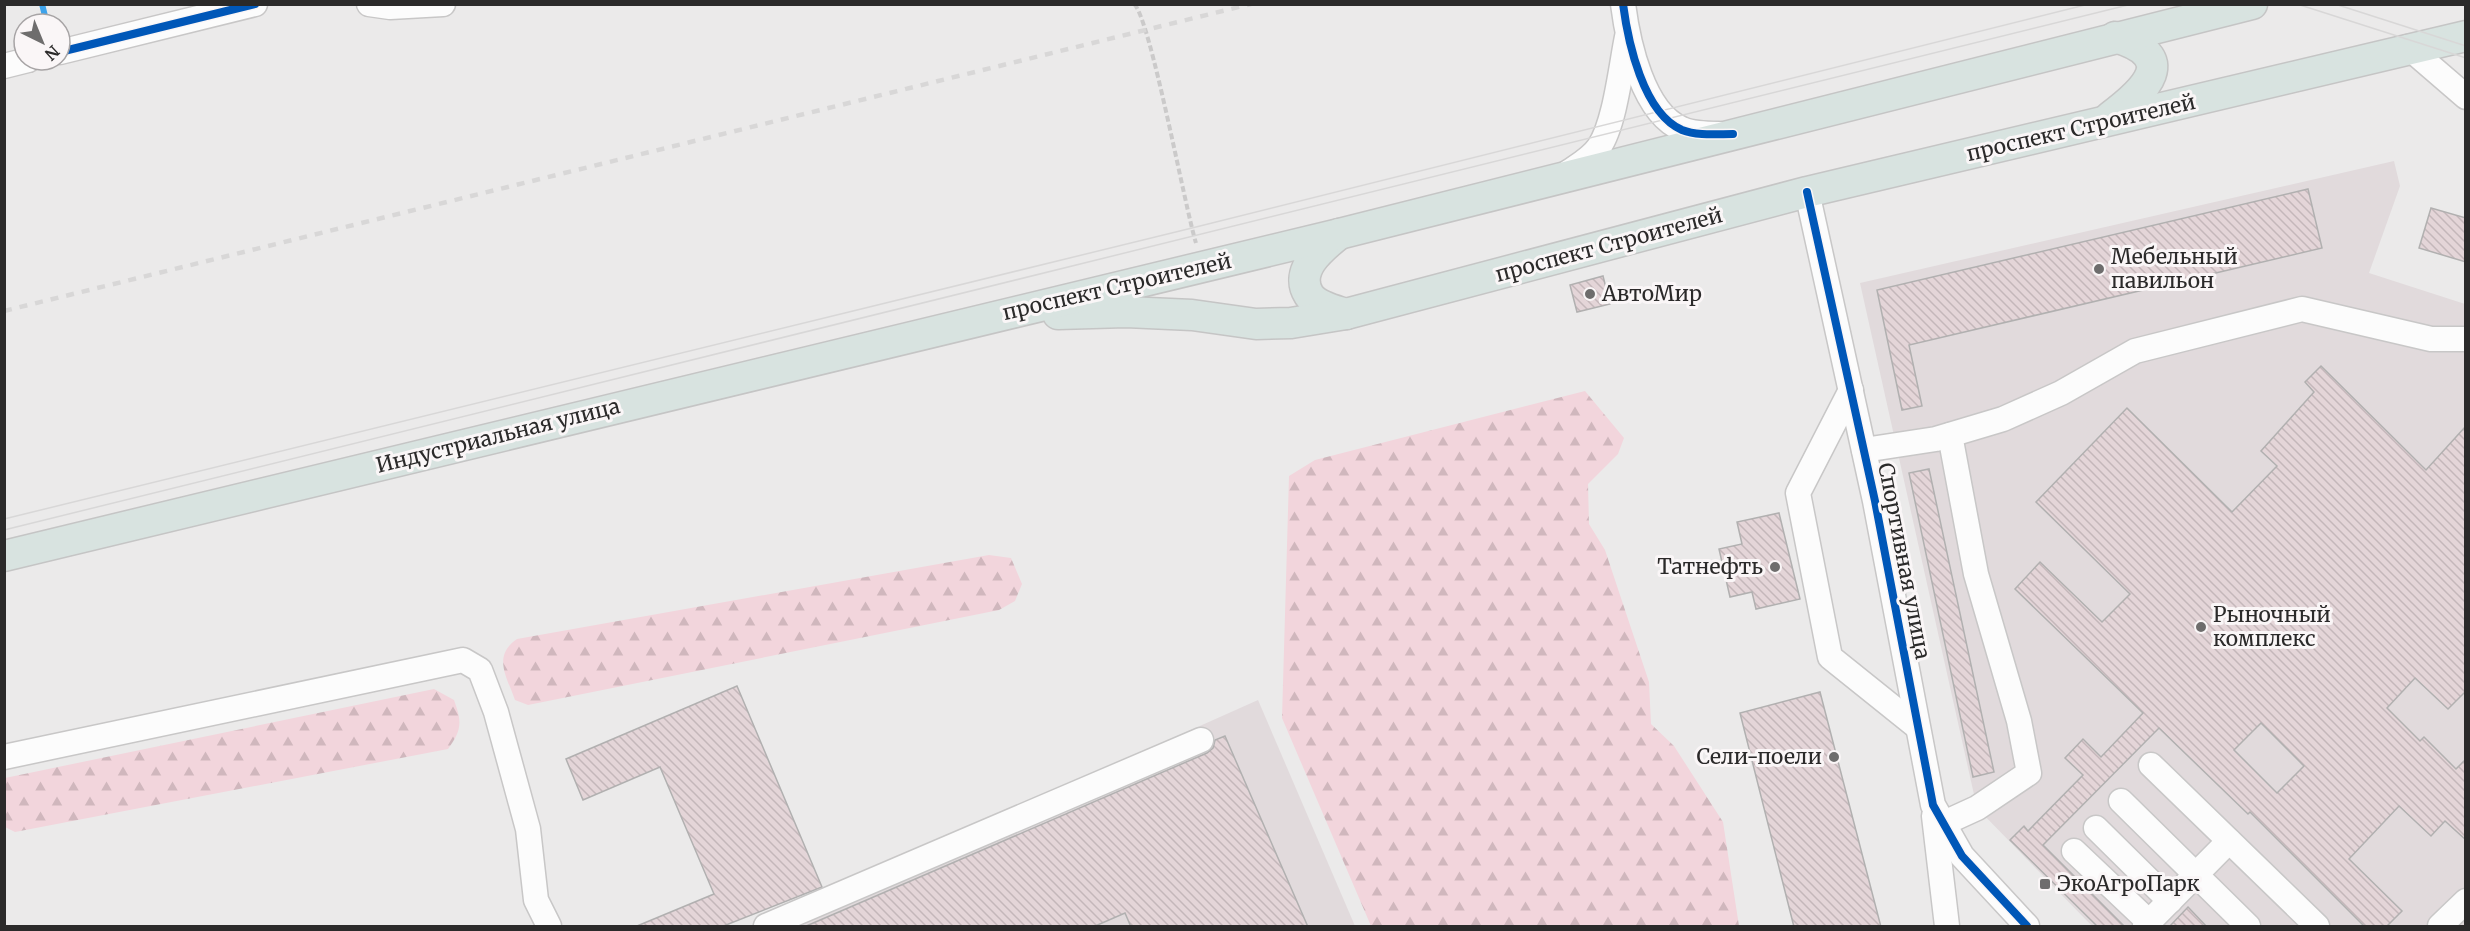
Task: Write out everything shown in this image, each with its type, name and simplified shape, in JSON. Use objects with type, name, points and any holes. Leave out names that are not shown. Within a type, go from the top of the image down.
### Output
[{"type":"main road","name":"проспект Строителей","points":[[992,316],[1339,234],[2252,4]]},
{"type":"main road","name":"проспект Строителей","points":[[992,316],[1126,312],[1192,315],[1256,324],[1291,323],[1346,314],[1807,192],[2288,79],[2408,47],[2466,36]]},
{"type":"main road","points":[[2100,124],[2139,96],[2150,81],[2151,66],[2147,55],[2136,44],[2115,37]]},
{"type":"main road","points":[[1339,234],[1315,253],[1307,269],[1306,282],[1308,295],[1321,305],[1346,314]]},
{"type":"main road","name":"Индустриальная улица","points":[[4,556],[992,316]]},
{"type":"street","points":[[72,49],[255,4]]},
{"type":"street","points":[[369,4],[390,7],[443,4]]},
{"type":"street","points":[[1623,4],[1627,34],[1643,82],[1658,112],[1682,129],[1733,134]]},
{"type":"street","points":[[1556,180],[1585,161],[1599,147],[1616,91],[1627,34]]},
{"type":"street","points":[[2408,47],[2466,98]]},
{"type":"street","name":"Спортивная улица","points":[[1807,192],[1864,450],[1916,726],[1937,814],[1962,856],[2020,920]]},
{"type":"street","points":[[1864,450],[1950,435],[2003,419],[2061,393],[2135,351],[2302,309],[2431,339],[2466,339]]},
{"type":"street","points":[[1851,390],[1798,493],[1830,657],[1916,726]]},
{"type":"street","points":[[1947,927],[1937,814],[1977,808],[2029,773],[2019,721],[1976,574],[1950,435]]},
{"type":"street","points":[[4,757],[463,660],[480,670],[496,712],[528,829],[536,900],[549,927]]},
{"type":"street","points":[[766,927],[1201,740]]},
{"type":"street","points":[[2151,765],[2317,927]]},
{"type":"street","points":[[2121,801],[2248,927]]},
{"type":"street","points":[[2096,828],[2170,901]]},
{"type":"street","points":[[2074,851],[2147,924],[2229,841]]},
{"type":"street","points":[[2440,927],[2466,902]]},
{"type":"path","points":[[1134,4],[1142,17],[1151,51],[1196,244]]},
{"type":"shaded area","name":"Рыночный комплекс","points":[[2394,161],[2400,186],[2369,273],[2465,304],[2465,926],[2092,926],[1977,808],[1860,283]]},
{"type":"shaded area","points":[[1258,700],[1355,926],[752,926]]},
{"type":"green space","points":[[1585,391],[1624,438],[1618,454],[1588,484],[1589,524],[1605,550],[1649,682],[1651,724],[1674,746],[1723,822],[1739,926],[1371,926],[1282,718],[1289,476],[1315,460]]},
{"type":"green space","points":[[989,555],[1011,558],[1022,584],[1015,601],[999,610],[528,705],[515,700],[504,667],[505,652],[517,639]]},
{"type":"green space","points":[[434,689],[454,700],[458,714],[458,731],[448,749],[15,832],[5,827],[5,778]]},
{"type":"building","name":"Мебельный павильон","points":[[2308,189],[2322,248],[1909,345],[1922,406],[1902,410],[1877,290]]},
{"type":"building","points":[[2431,208],[2466,218],[2466,262],[2419,248]]},
{"type":"building","name":"АвтоМир","points":[[1603,276],[1610,304],[1577,312],[1570,285]]},
{"type":"building","points":[[2321,366],[2426,470],[2466,426],[2466,691],[2448,709],[2415,678],[2387,708],[2420,741],[2424,737],[2456,769],[2466,759],[2466,840],[2445,821],[2431,836],[2399,806],[2349,859],[2402,911],[2386,927],[2365,927],[2250,812],[2248,814],[2159,728],[2043,845],[2125,927],[2098,927],[2010,840],[2024,826],[2028,831],[2083,775],[2065,758],[2083,739],[2101,757],[2143,713],[2015,589],[2040,562],[2102,622],[2130,594],[2036,502],[2127,408],[2232,512],[2277,466],[2261,451],[2314,392],[2305,382]],"holes":[[[2261,723],[2304,766],[2277,793],[2234,750]]]},
{"type":"building","points":[[1929,469],[1994,772],[1973,777],[1909,473]]},
{"type":"building","points":[[1779,513],[1800,599],[1756,609],[1752,592],[1730,597],[1719,549],[1742,544],[1737,522]]},
{"type":"building","points":[[737,686],[822,887],[721,927],[637,926],[714,894],[660,767],[583,800],[566,759]]},
{"type":"building","points":[[1820,692],[1881,927],[1794,927],[1740,713]]},
{"type":"building","points":[[1225,736],[1308,927],[1131,927],[1125,913],[1093,927],[804,927],[1207,753],[1213,748],[1215,740]]},
{"type":"building","points":[[2188,907],[2207,927],[2169,927]]},
{"type":"tram line","points":[[4,519],[1192,228],[2089,4]]},
{"type":"tram line","points":[[4,530],[2132,4]]},
{"type":"tram line","points":[[2297,4],[2466,58]]},
{"type":"tram line","points":[[2335,4],[2466,46]]},
{"type":"railway","points":[[4,311],[1251,4]]},
{"type":"marked path","points":[[42,4],[44,12]]},
{"type":"cycle path","points":[[72,49],[255,4]]},
{"type":"cycle path","points":[[1623,4],[1629,37],[1640,75],[1657,108],[1668,121],[1682,130],[1701,134],[1733,134]]},
{"type":"cycle path","points":[[1807,192],[1875,501],[1933,805],[1962,856],[2027,926]]},
{"type":"place","name":"Мебельный павильон","points":[[2099,269]]},
{"type":"place","name":"АвтоМир","points":[[1590,294]]},
{"type":"place","name":"Татнефть","points":[[1775,567]]},
{"type":"place","name":"Рыночный комплекс","points":[[2201,627]]},
{"type":"place","name":"Сели-поели","points":[[1834,757]]},
{"type":"place","name":"ЭкоАгроПарк","points":[[2045,884]]}]
